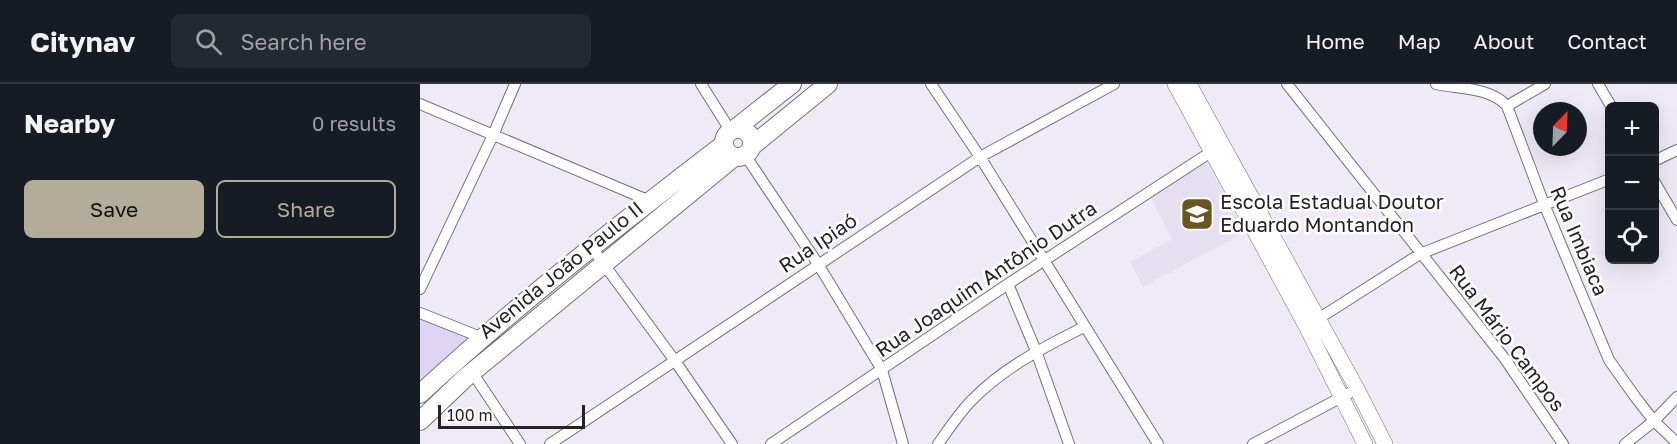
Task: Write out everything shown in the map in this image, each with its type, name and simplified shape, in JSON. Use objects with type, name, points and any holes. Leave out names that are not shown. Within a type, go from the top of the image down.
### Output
[{"type":"main road","name":"Avenida João Paulo II","points":[[420,421],[472,372],[604,264],[737,144],[792,84]]},
{"type":"main road","name":"Avenida João Paulo II","points":[[420,394],[483,338],[650,201],[828,84]]},
{"type":"main road","points":[[1175,84],[1217,148],[1318,319],[1357,389],[1384,444]]},
{"type":"main road","points":[[1189,84],[1217,148],[1365,444]]},
{"type":"street","points":[[420,289],[493,135],[514,84]]},
{"type":"street","points":[[701,84],[737,144],[818,264],[882,370],[903,444]]},
{"type":"street","points":[[931,84],[980,157],[1158,444]]},
{"type":"street","name":"Rua Ipiaó","points":[[550,444],[980,157],[1114,84]]},
{"type":"street","name":"Rua Mário Campos","points":[[1287,84],[1505,359],[1563,444]]},
{"type":"street","points":[[1436,84],[1496,96],[1507,106],[1545,84]]},
{"type":"street","points":[[1598,84],[1609,102]]},
{"type":"street","points":[[420,104],[650,201]]},
{"type":"street","name":"Rua Imbiaca","points":[[1507,106],[1544,204],[1609,360],[1654,421],[1677,443]]},
{"type":"street","name":"Rua Joaquim Antônio Dutra","points":[[771,444],[1008,284],[1217,148]]},
{"type":"street","points":[[1659,159],[1677,150]]},
{"type":"street","points":[[1318,319],[1420,254],[1605,181]]},
{"type":"street","points":[[1659,189],[1677,220]]},
{"type":"street","points":[[592,248],[675,361],[732,444]]},
{"type":"street","points":[[1008,284],[1036,351],[1069,444]]},
{"type":"street","points":[[420,313],[483,338]]},
{"type":"street","points":[[938,444],[970,401],[986,387],[1036,351],[1084,327]]},
{"type":"street","points":[[472,372],[520,444]]},
{"type":"street","points":[[1253,444],[1357,389]]},
{"type":"street","points":[[1625,444],[1654,421],[1677,397]]},
{"type":"shaded area","name":"Escola Estadual Doutor Eduardo Montandon","points":[[1206,161],[1245,232],[1143,287],[1130,262],[1172,239],[1150,196]]},
{"type":"shaded area","points":[[420,319],[467,338],[420,381]]},
{"type":"place","name":"Escola Estadual Doutor Eduardo Montandon","points":[[1197,214]]}]
